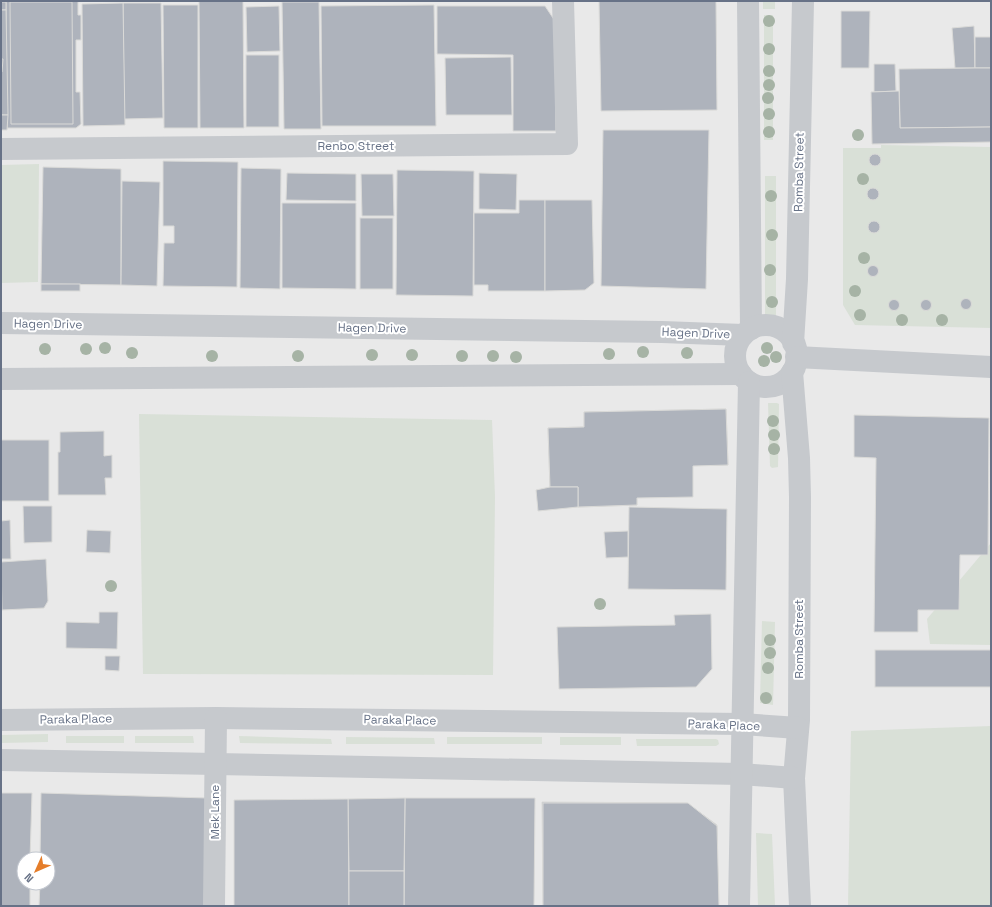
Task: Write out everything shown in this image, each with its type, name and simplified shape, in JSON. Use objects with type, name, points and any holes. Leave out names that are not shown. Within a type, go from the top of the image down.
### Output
[{"type":"street","name":"Renbo Street","points":[[1,149],[567,144],[563,1]]},
{"type":"street","points":[[747,332],[748,1]]},
{"type":"street","name":"Romba Street","points":[[800,906],[794,778],[798,728],[800,497],[794,357],[803,1]]},
{"type":"street","name":"Hagen Drive","points":[[1,323],[747,332]]},
{"type":"street","points":[[760,326],[770,326],[780,329],[788,335],[794,357],[785,380],[776,385],[766,387],[756,385],[745,378],[736,363],[735,353],[737,344],[747,332],[760,326]]},
{"type":"street","points":[[794,357],[991,367]]},
{"type":"street","points":[[1,379],[745,378]]},
{"type":"street","points":[[739,906],[745,378]]},
{"type":"street","name":"Paraka Place","points":[[1,720],[216,718],[742,724],[798,728]]},
{"type":"street","name":"Mek Lane","points":[[214,906],[216,718]]},
{"type":"street","points":[[1,760],[741,774],[794,778]]},
{"type":"shaded area","points":[[1,1],[991,1],[991,906],[1,906]]},
{"type":"shaded area","points":[[763,1],[775,1],[775,9],[763,9]]},
{"type":"shaded area","points":[[764,15],[773,15],[773,140],[764,140]]},
{"type":"shaded area","points":[[881,145],[991,147],[991,328],[855,325],[843,305],[843,148],[881,148]]},
{"type":"shaded area","points":[[39,164],[38,282],[1,283],[1,165]]},
{"type":"shaded area","points":[[765,176],[776,176],[776,318],[765,318]]},
{"type":"shaded area","points":[[768,403],[779,404],[778,467],[772,468],[770,466]]},
{"type":"shaded area","points":[[139,414],[492,420],[495,497],[493,675],[143,674]]},
{"type":"shaded area","points":[[991,543],[991,645],[930,644],[927,619]]},
{"type":"shaded area","points":[[762,621],[775,622],[773,705],[760,703]]},
{"type":"shaded area","points":[[991,726],[991,906],[848,906],[851,731]]},
{"type":"shaded area","points":[[48,734],[48,742],[1,743],[1,735]]},
{"type":"shaded area","points":[[66,736],[124,736],[124,743],[66,743]]},
{"type":"shaded area","points":[[135,736],[193,736],[194,743],[135,743]]},
{"type":"shaded area","points":[[239,736],[331,739],[332,744],[240,743]]},
{"type":"shaded area","points":[[346,737],[434,738],[435,744],[346,744]]},
{"type":"shaded area","points":[[447,737],[542,737],[542,744],[447,744]]},
{"type":"shaded area","points":[[560,737],[621,737],[621,745],[560,745]]},
{"type":"shaded area","points":[[636,739],[716,739],[718,740],[719,744],[716,746],[637,746]]},
{"type":"shaded area","points":[[756,833],[772,834],[775,906],[758,906]]},
{"type":"building","points":[[1,1],[6,1],[6,10],[1,10]]},
{"type":"building","points":[[6,1],[78,1],[78,15],[81,15],[81,40],[76,40],[76,92],[80,92],[81,124],[76,128],[7,128]]},
{"type":"building","points":[[199,1],[243,1],[244,128],[200,128]]},
{"type":"building","points":[[599,1],[716,1],[717,110],[601,111]]},
{"type":"building","points":[[1,2],[6,2],[6,10],[1,10]]},
{"type":"building","points":[[10,2],[72,2],[73,124],[11,124]]},
{"type":"building","points":[[282,2],[319,2],[321,129],[284,129]]},
{"type":"building","points":[[123,3],[161,3],[163,118],[124,119]]},
{"type":"building","points":[[123,3],[125,125],[83,126],[82,4]]},
{"type":"building","points":[[163,5],[198,5],[198,128],[164,128]]},
{"type":"building","points":[[434,5],[436,126],[322,126],[321,6]]},
{"type":"building","points":[[279,6],[280,51],[247,52],[246,7]]},
{"type":"building","points":[[437,6],[545,6],[555,21],[556,131],[513,131],[513,55],[437,54]]},
{"type":"building","points":[[1,10],[6,10],[8,115],[1,115]]},
{"type":"building","points":[[841,11],[870,11],[869,68],[841,68]]},
{"type":"building","points":[[974,26],[975,68],[955,68],[952,28]]},
{"type":"building","points":[[975,37],[991,37],[991,68],[975,68]]},
{"type":"building","points":[[246,55],[279,55],[279,127],[246,127]]},
{"type":"building","points":[[511,57],[512,115],[446,115],[445,58]]},
{"type":"building","points":[[1,59],[3,59],[2,72],[1,72]]},
{"type":"building","points":[[874,64],[895,64],[896,91],[874,92]]},
{"type":"building","points":[[991,68],[991,127],[900,128],[899,69]]},
{"type":"building","points":[[899,91],[900,128],[991,127],[991,142],[872,144],[871,92]]},
{"type":"building","points":[[1,115],[8,115],[7,130],[1,130]]},
{"type":"building","points":[[603,130],[709,130],[706,289],[601,286]]},
{"type":"building","points":[[875,154],[879,156],[881,160],[879,164],[875,166],[871,164],[869,160],[871,156]]},
{"type":"building","points":[[163,161],[238,162],[237,287],[163,286],[164,243],[174,243],[174,226],[163,226]]},
{"type":"building","points":[[43,167],[121,169],[121,285],[41,284]]},
{"type":"building","points":[[241,168],[281,169],[280,289],[240,288]]},
{"type":"building","points":[[397,170],[474,171],[473,296],[396,295]]},
{"type":"building","points":[[287,173],[356,174],[356,201],[286,200]]},
{"type":"building","points":[[479,173],[517,174],[516,210],[479,209]]},
{"type":"building","points":[[361,174],[393,174],[394,216],[362,216]]},
{"type":"building","points":[[122,181],[160,182],[157,286],[121,285]]},
{"type":"building","points":[[873,188],[877,190],[879,194],[877,198],[873,200],[869,198],[867,194],[869,190]]},
{"type":"building","points":[[519,200],[545,200],[545,291],[488,291],[488,285],[474,285],[474,213],[519,213]]},
{"type":"building","points":[[545,200],[592,200],[594,283],[585,290],[545,291]]},
{"type":"building","points":[[282,203],[356,203],[356,289],[282,288]]},
{"type":"building","points":[[360,218],[393,218],[393,289],[360,289]]},
{"type":"building","points":[[874,221],[878,223],[880,227],[878,231],[874,233],[870,231],[868,227],[870,223]]},
{"type":"building","points":[[873,265],[877,267],[879,271],[877,275],[873,277],[869,275],[867,271],[869,267]]},
{"type":"building","points":[[41,284],[80,284],[80,291],[41,291]]},
{"type":"building","points":[[966,298],[970,300],[972,304],[970,308],[966,310],[962,308],[960,304],[962,300]]},
{"type":"building","points":[[894,299],[898,301],[900,305],[898,309],[894,311],[890,309],[888,305],[890,301]]},
{"type":"building","points":[[926,299],[930,301],[932,305],[930,309],[926,311],[922,309],[920,305],[922,301]]},
{"type":"building","points":[[726,409],[728,465],[675,466],[675,471],[636,472],[637,505],[578,507],[578,487],[550,487],[548,428],[584,427],[584,412]]},
{"type":"building","points":[[726,409],[728,465],[693,466],[693,497],[637,498],[637,505],[578,507],[578,487],[550,487],[548,428],[584,427],[584,412]]},
{"type":"building","points":[[854,415],[989,418],[988,555],[960,555],[959,610],[918,610],[918,632],[874,632],[876,458],[854,457]]},
{"type":"building","points":[[104,431],[104,456],[112,455],[112,478],[105,478],[106,495],[58,495],[58,452],[60,452],[60,432]]},
{"type":"building","points":[[1,440],[49,440],[49,501],[1,501]]},
{"type":"building","points":[[550,487],[578,487],[578,507],[538,511],[536,490]]},
{"type":"building","points":[[23,506],[52,506],[52,542],[24,543]]},
{"type":"building","points":[[629,507],[727,509],[726,590],[628,589]]},
{"type":"building","points":[[10,520],[11,559],[1,559],[1,521]]},
{"type":"building","points":[[87,530],[111,531],[110,553],[86,552]]},
{"type":"building","points":[[628,531],[628,557],[606,558],[604,532]]},
{"type":"building","points":[[46,559],[48,601],[44,608],[2,610],[1,562]]},
{"type":"building","points":[[99,612],[118,612],[117,649],[66,648],[66,622],[99,623]]},
{"type":"building","points":[[711,614],[712,669],[696,687],[559,689],[557,627],[675,625],[674,615]]},
{"type":"building","points":[[875,650],[991,650],[991,687],[875,687]]},
{"type":"building","points":[[105,656],[120,656],[119,671],[105,670]]},
{"type":"building","points":[[1,793],[32,793],[30,851],[16,851],[16,891],[30,891],[30,906],[1,906]]},
{"type":"building","points":[[41,793],[207,798],[204,906],[39,906],[40,891],[56,891],[56,851],[40,851]]},
{"type":"building","points":[[405,798],[535,798],[534,906],[404,906]]},
{"type":"building","points":[[405,798],[404,871],[349,871],[348,799]]},
{"type":"building","points":[[348,799],[349,906],[234,906],[234,800]]},
{"type":"building","points":[[542,802],[687,803],[717,825],[718,906],[543,906]]},
{"type":"building","points":[[543,803],[688,803],[717,826],[719,906],[543,906]]},
{"type":"building","points":[[349,871],[404,871],[404,906],[349,906]]}]
